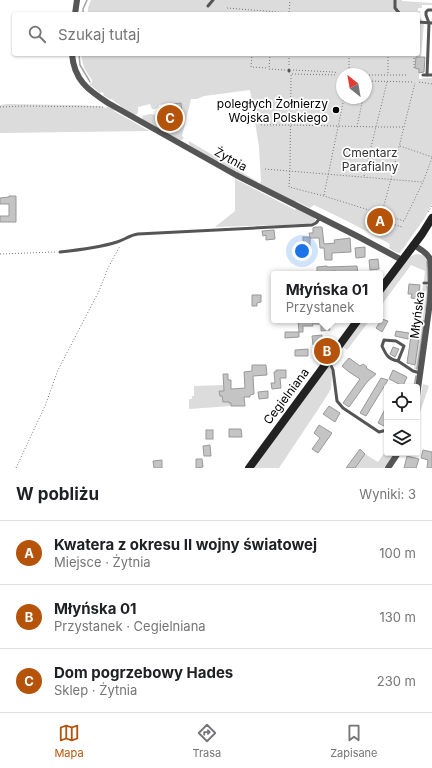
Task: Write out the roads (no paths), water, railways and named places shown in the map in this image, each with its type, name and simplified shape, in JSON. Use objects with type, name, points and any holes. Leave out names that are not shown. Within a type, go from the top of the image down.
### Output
[{"type":"street","points":[[75,12],[77,0]]},
{"type":"street","name":"Żytnia","points":[[72,56],[74,66],[81,81],[89,90],[108,103],[230,172],[402,260]]},
{"type":"street","points":[[383,286],[414,245],[432,218]]},
{"type":"street","name":"Młyńska","points":[[414,245],[426,253],[430,260],[431,283],[428,323],[419,384]]},
{"type":"street","name":"Cegielniana","points":[[249,468],[356,323]]},
{"type":"street","points":[[388,468],[396,456]]},
{"type":"lane","points":[[208,6],[213,0]]},
{"type":"lane","points":[[394,0],[395,8],[398,12]]},
{"type":"lane","points":[[432,10],[428,10],[426,12],[426,15],[431,23],[428,62],[425,75],[432,75]]},
{"type":"lane","points":[[420,22],[431,23]]},
{"type":"lane","points":[[428,62],[432,59]]},
{"type":"lane","points":[[60,252],[101,247],[138,234],[312,225],[316,223],[320,217]]},
{"type":"lane","points":[[424,283],[431,283]]},
{"type":"lane","points":[[418,321],[428,323]]},
{"type":"lane","points":[[398,361],[404,346],[396,341],[384,340],[382,346],[385,354],[392,360],[398,361],[413,371],[420,373]]},
{"type":"lane","points":[[328,360],[333,370],[337,401],[343,408],[379,432],[384,431]]},
{"type":"waterway","points":[[83,12],[87,0]]},
{"type":"waterway","points":[[79,56],[80,65],[90,82]]},
{"type":"waterway","points":[[427,261],[428,281]]},
{"type":"waterway","points":[[426,310],[428,292],[427,286]]},
{"type":"waterway","points":[[417,369],[424,324]]},
{"type":"waterway","points":[[415,384],[416,376]]},
{"type":"place","name":"poległych Żołnierzy Wojska Polskiego","points":[[336,110]]},
{"type":"place","name":"Dom pogrzebowy Hades","points":[[170,118]]},
{"type":"place","name":"Kwatera z okresu II wojny światowej","points":[[380,221]]},
{"type":"place","name":"Młyńska 01","points":[[327,351]]},
{"type":"park label","name":"Cmentarz Parafialny","points":[[370,159]]}]
